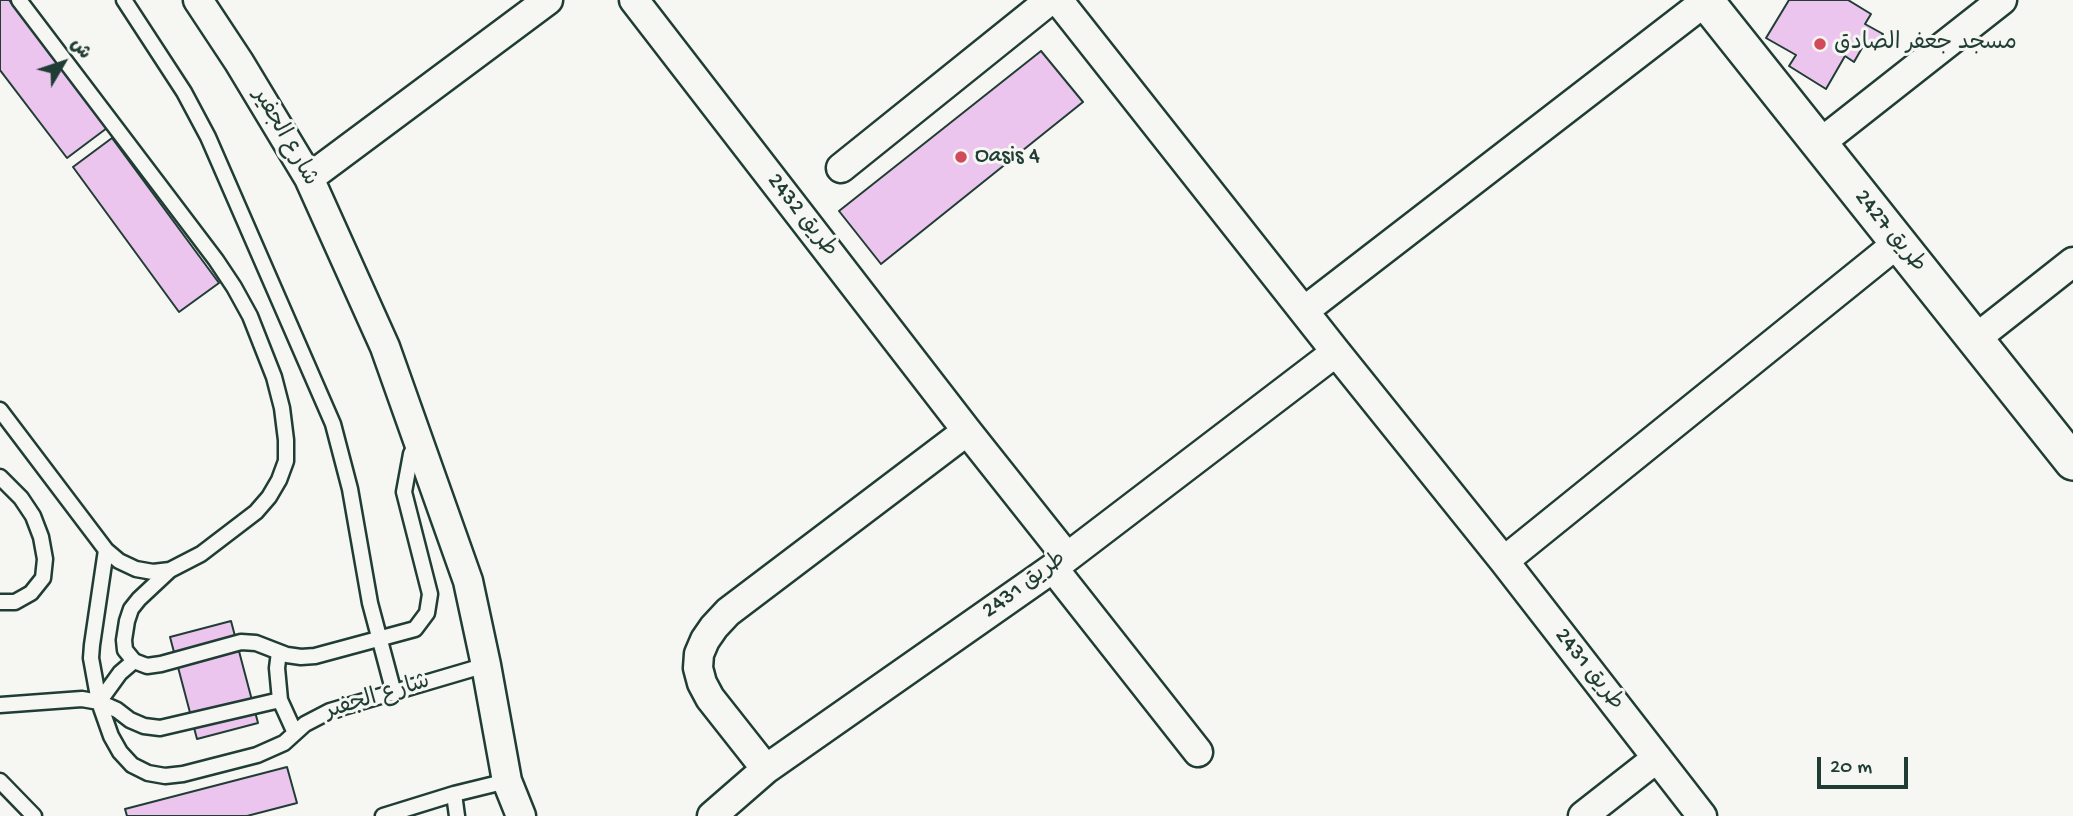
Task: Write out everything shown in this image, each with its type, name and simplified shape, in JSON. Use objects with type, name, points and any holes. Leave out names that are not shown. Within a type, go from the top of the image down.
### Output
[{"type":"street","name":"شارع الجفير","points":[[198,0],[309,178],[385,347],[468,581],[507,781],[521,816]]},
{"type":"street","points":[[309,178],[548,0]]},
{"type":"street","name":"طريق 2432","points":[[634,0],[967,431],[1198,752]]},
{"type":"street","points":[[841,168],[1050,0]]},
{"type":"street","name":"طريق 2431","points":[[1058,0],[1504,561],[1702,816]]},
{"type":"street","points":[[1819,144],[2002,0]]},
{"type":"street","name":"طريق 2427","points":[[1304,311],[1706,1],[2073,462]]},
{"type":"street","points":[[1504,561],[1899,242]]},
{"type":"street","points":[[1974,340],[2073,262]]},
{"type":"street","name":"طريق 2431","points":[[712,816],[766,769],[1060,562],[1336,352]]},
{"type":"street","points":[[766,769],[710,698],[702,683],[698,668],[699,654],[705,640],[728,612],[967,431]]},
{"type":"street","points":[[1583,816],[1657,758]]},
{"type":"lane","points":[[19,0],[216,260],[250,316],[274,377],[282,408],[286,461],[279,480],[269,497],[241,525],[201,554],[170,570],[139,598],[131,609],[124,640],[125,650],[134,662],[147,666],[161,664],[241,642],[256,643],[301,657],[315,656],[415,629],[427,613],[430,594],[404,492],[411,454],[418,440]]},
{"type":"lane","points":[[124,0],[171,71],[208,136],[333,424],[347,478],[367,590],[394,692]]},
{"type":"lane","points":[[0,410],[106,550],[136,569],[153,572],[170,570]]},
{"type":"lane","points":[[0,477],[21,498],[33,516],[45,559],[43,578],[32,593],[15,602],[0,602]]},
{"type":"lane","name":"شارع الجفير","points":[[106,550],[91,659],[99,702],[111,736],[120,752],[132,765],[148,773],[165,776],[183,774],[257,755],[271,750],[317,716],[486,665]]},
{"type":"lane","points":[[279,652],[277,668],[280,700],[295,733]]},
{"type":"lane","points":[[99,702],[120,673],[134,662]]},
{"type":"lane","points":[[0,705],[82,699],[99,702],[144,726],[160,728],[280,700]]},
{"type":"lane","points":[[0,781],[34,816]]},
{"type":"lane","points":[[383,816],[507,781]]},
{"type":"lane","points":[[454,794],[457,816]]},
{"type":"building","points":[[0,0],[9,0],[107,128],[67,158],[0,70]]},
{"type":"building","name":"مسجد جعفر الصادق","points":[[1789,0],[1848,0],[1871,14],[1865,24],[1883,34],[1875,46],[1866,41],[1854,62],[1845,56],[1826,89],[1789,66],[1796,55],[1766,38]]},
{"type":"building","name":"Oasis 4","points":[[1041,51],[1083,102],[881,264],[839,211]]},
{"type":"building","points":[[112,138],[219,283],[179,312],[73,167]]},
{"type":"building","points":[[231,621],[258,723],[197,739],[170,637]]},
{"type":"building","points":[[287,767],[297,803],[247,816],[127,816],[125,809]]},
{"type":"place","name":"مسجد جعفر الصادق","points":[[1820,44]]},
{"type":"place","name":"Oasis 4","points":[[961,157]]}]
